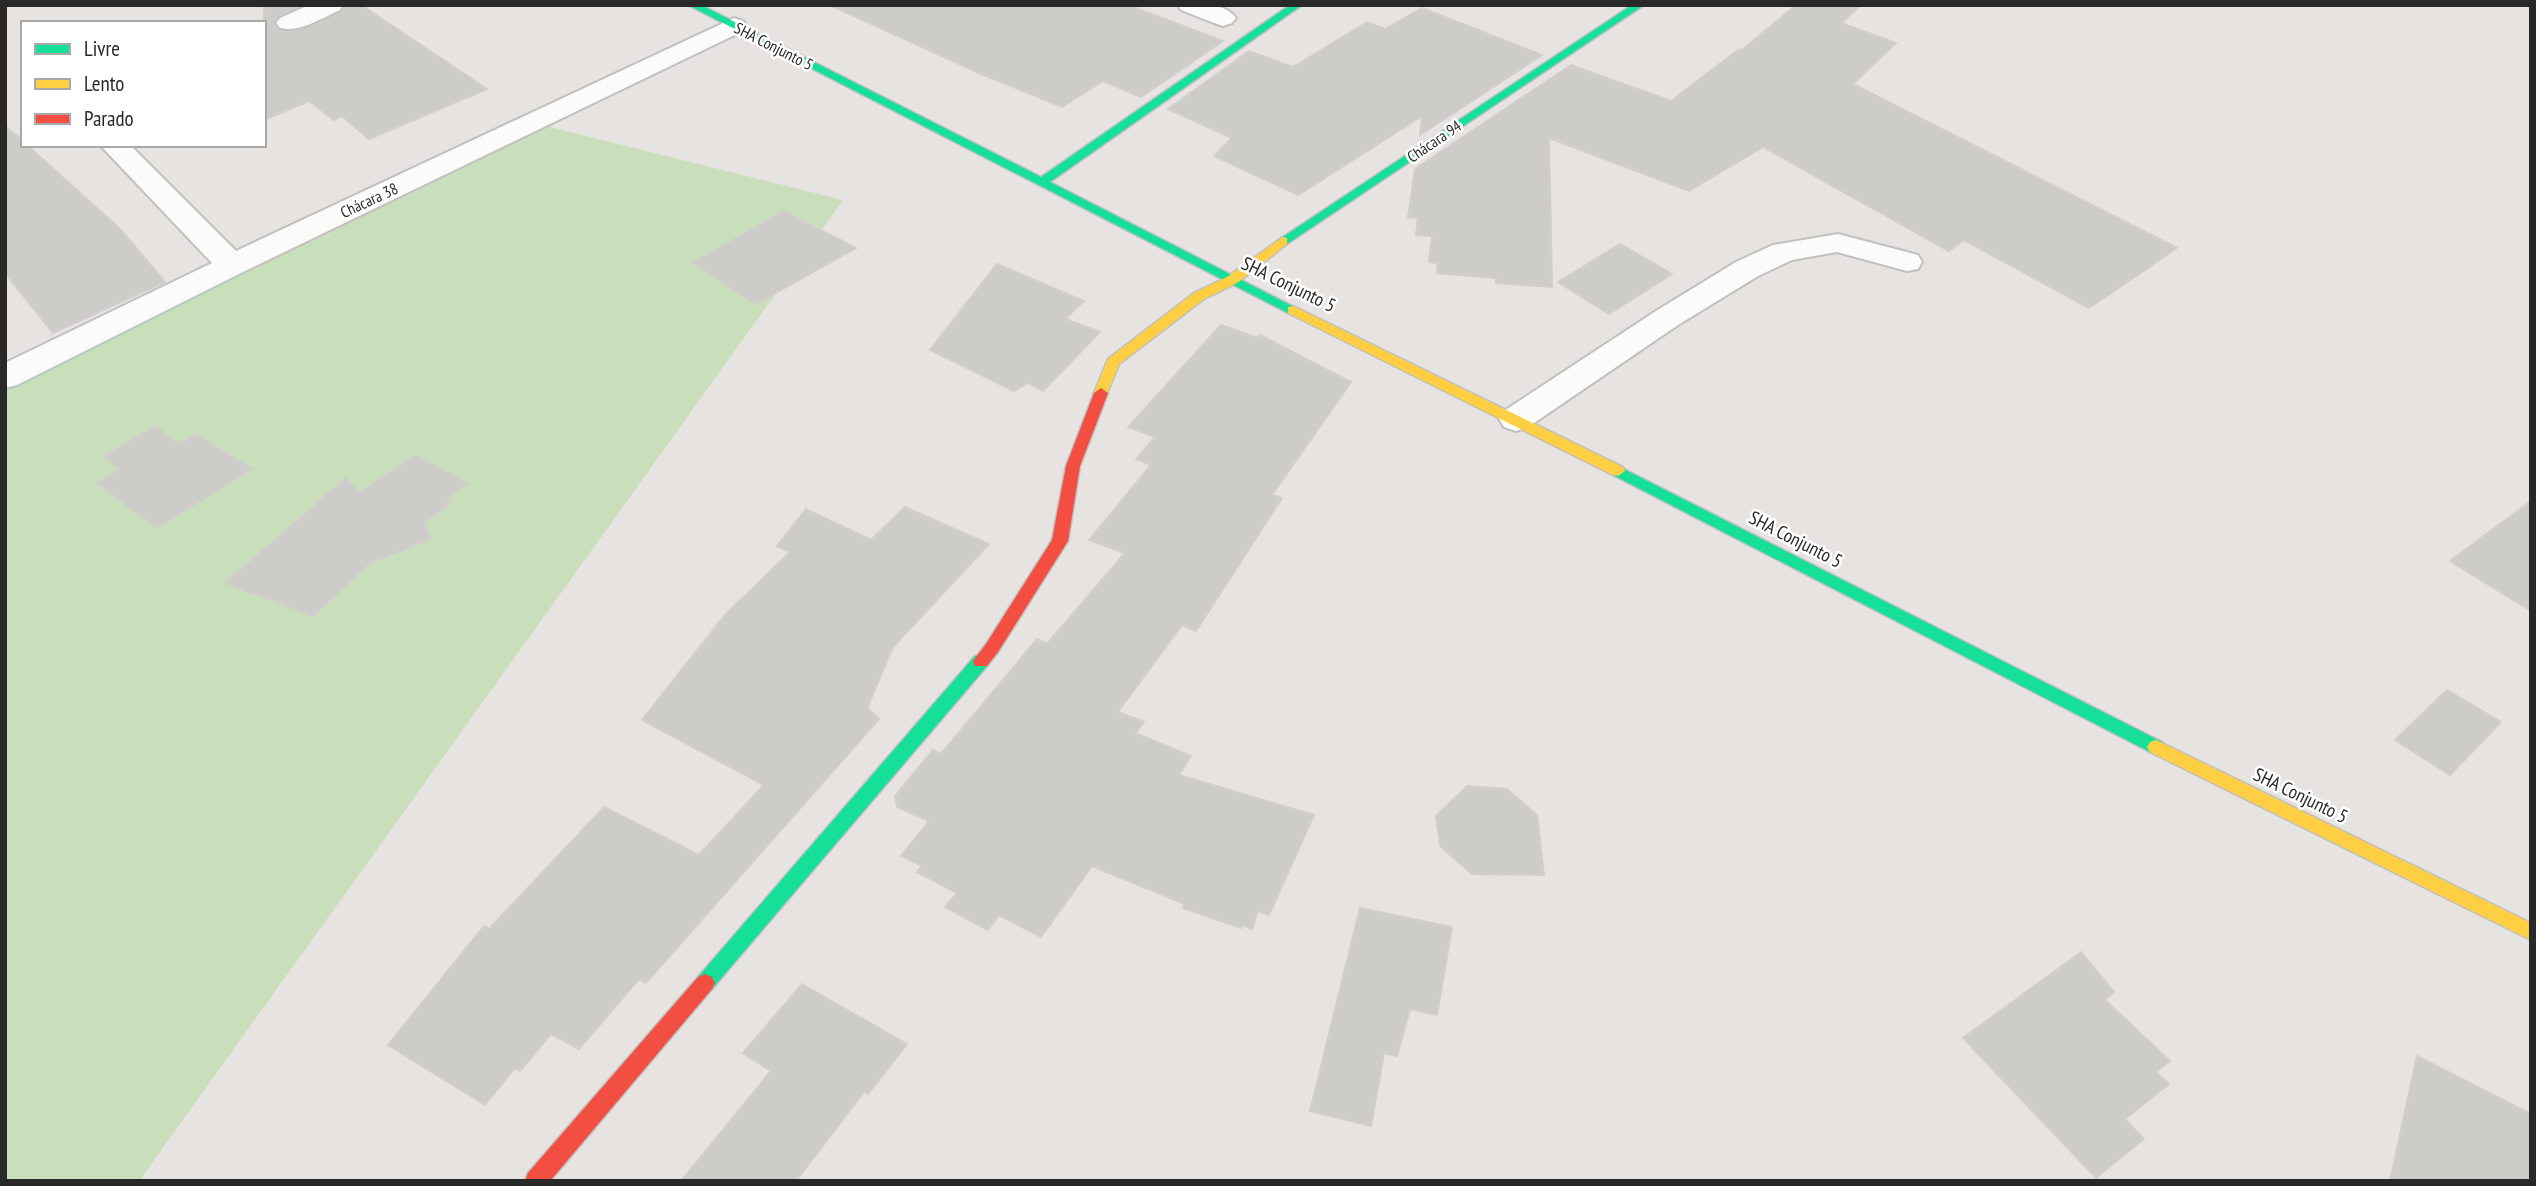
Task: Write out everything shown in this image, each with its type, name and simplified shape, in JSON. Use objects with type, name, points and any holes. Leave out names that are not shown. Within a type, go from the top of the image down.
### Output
[{"type":"street","points":[[289,23],[331,5]]},
{"type":"street","name":"SHA Conjunto 5","points":[[693,5],[1232,280],[1517,419],[2132,735],[2531,932]]},
{"type":"street","points":[[1190,5],[1223,18]]},
{"type":"street","points":[[1041,183],[1297,5]]},
{"type":"street","name":"Chácara 94","points":[[536,1181],[992,648],[1060,541],[1073,466],[1113,362],[1199,296],[1232,280],[1280,243],[1639,5]]},
{"type":"street","name":"Chácara 38","points":[[5,377],[232,265],[734,26]]},
{"type":"street","points":[[116,147],[232,265]]},
{"type":"street","points":[[1517,419],[1667,318],[1747,269],[1784,252],[1838,243],[1907,262]]},
{"type":"green space","points":[[522,120],[843,200],[139,1181],[5,1181],[5,385]]},
{"type":"building","points":[[264,5],[302,5],[274,21],[278,30],[288,32],[320,23],[341,12],[345,5],[361,5],[487,89],[369,139],[342,116],[334,120],[309,101],[266,119]]},
{"type":"building","points":[[830,5],[1128,5],[1223,41],[1141,97],[1103,81],[1062,107],[979,73]]},
{"type":"building","points":[[1796,5],[1861,5],[1841,23],[1896,43],[1853,84],[2177,248],[2089,308],[1964,240],[1949,251],[1763,147],[1689,191],[1549,138],[1552,287],[1496,283],[1496,278],[1437,273],[1438,263],[1429,262],[1432,236],[1416,235],[1418,218],[1408,217],[1415,169],[1571,65],[1671,101],[1739,49],[1742,50]]},
{"type":"building","points":[[1422,8],[1542,55],[1420,135],[1422,116],[1298,195],[1214,156],[1232,138],[1168,109],[1249,51],[1293,67],[1367,22],[1385,29]]},
{"type":"building","points":[[5,126],[21,139],[21,147],[29,147],[120,229],[165,282],[53,333],[5,273]]},
{"type":"building","points":[[784,211],[856,248],[756,304],[692,263]]},
{"type":"building","points":[[1620,244],[1672,274],[1609,314],[1558,282]]},
{"type":"building","points":[[997,264],[1084,301],[1065,319],[1100,332],[1043,391],[1028,383],[1014,391],[930,350]]},
{"type":"building","points":[[1221,325],[1258,338],[1260,335],[1351,382],[1272,495],[1282,498],[1196,631],[1182,625],[1118,712],[1144,722],[1135,733],[1191,756],[1179,775],[1314,815],[1269,915],[1258,911],[1252,929],[1243,925],[1241,928],[1183,908],[1185,904],[1092,866],[1041,937],[999,915],[988,930],[945,907],[957,893],[917,872],[922,866],[901,856],[929,821],[897,807],[895,796],[933,750],[941,754],[1037,639],[1047,644],[1125,553],[1089,540],[1151,465],[1136,459],[1155,437],[1128,427]]},
{"type":"building","points":[[155,426],[179,444],[196,434],[252,469],[157,528],[96,483],[120,470],[104,456]]},
{"type":"building","points":[[415,455],[468,483],[447,499],[452,503],[425,522],[431,539],[370,563],[313,616],[225,583],[346,478],[360,493]]},
{"type":"building","points":[[2531,501],[2531,611],[2450,561]]},
{"type":"building","points":[[905,507],[989,544],[893,647],[867,708],[879,719],[646,983],[639,979],[579,1049],[551,1034],[520,1071],[515,1068],[485,1105],[388,1045],[484,926],[489,929],[604,807],[699,855],[764,785],[642,720],[725,615],[790,552],[777,546],[806,509],[871,540]]},
{"type":"building","points":[[2447,690],[2501,722],[2450,775],[2395,740]]},
{"type":"building","points":[[1467,786],[1507,789],[1537,815],[1544,875],[1472,874],[1440,846],[1436,816]]},
{"type":"building","points":[[1360,908],[1452,927],[1437,1015],[1410,1009],[1397,1056],[1384,1053],[1371,1126],[1310,1111]]},
{"type":"building","points":[[2081,952],[2114,992],[2105,1000],[2170,1061],[2156,1072],[2169,1084],[2125,1119],[2144,1139],[2096,1178],[1963,1038]]},
{"type":"building","points":[[802,984],[907,1044],[868,1094],[864,1092],[796,1181],[681,1181],[771,1071],[743,1053]]},
{"type":"building","points":[[2417,1056],[2531,1114],[2531,1181],[2390,1181]]},
{"type":"traffic: fast","points":[[693,5],[1293,310]]},
{"type":"traffic: fast","points":[[1041,183],[1297,5]]},
{"type":"traffic: fast","points":[[1283,241],[1639,5]]},
{"type":"traffic: fast","points":[[1618,471],[2156,747]]},
{"type":"traffic: fast","points":[[705,983],[981,661]]},
{"type":"traffic: slow","points":[[1101,393],[1113,362],[1199,296],[1232,280],[1283,241]]},
{"type":"traffic: slow","points":[[1293,310],[1618,471]]},
{"type":"traffic: slow","points":[[2156,747],[2531,932]]},
{"type":"traffic: jam","points":[[981,661],[1060,541],[1073,466],[1101,393]]},
{"type":"traffic: jam","points":[[536,1181],[705,983]]}]
